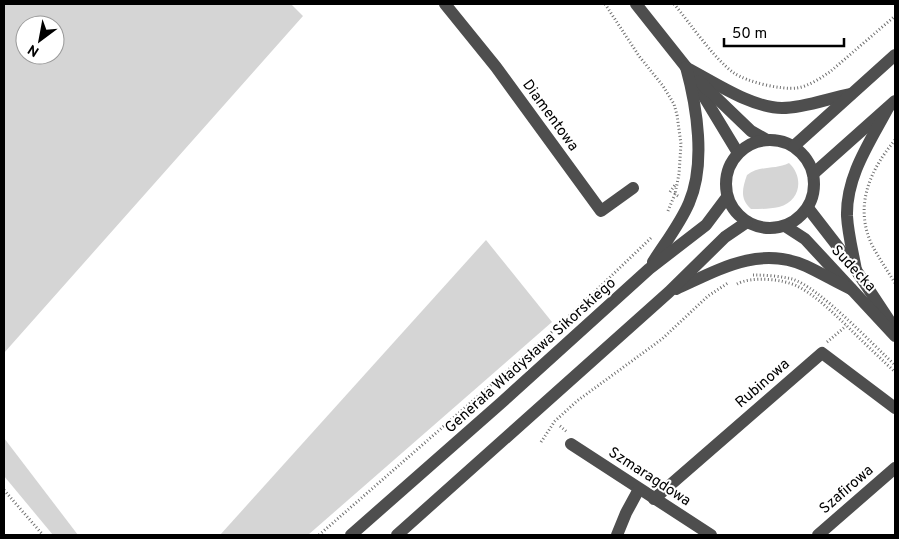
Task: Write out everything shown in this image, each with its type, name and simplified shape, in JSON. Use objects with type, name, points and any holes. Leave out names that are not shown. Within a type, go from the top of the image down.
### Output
[{"type":"street","points":[[636,4],[686,67],[751,131],[766,140]]},
{"type":"street","name":"Diamentowa","points":[[451,5],[601,210],[632,188]]},
{"type":"street","points":[[794,146],[895,55]]},
{"type":"street","points":[[686,67],[764,106],[783,108],[801,106],[851,94]]},
{"type":"street","points":[[686,67],[738,153]]},
{"type":"street","points":[[649,269],[690,200],[694,187],[698,151],[694,98],[686,67]]},
{"type":"street","points":[[813,174],[892,105]]},
{"type":"street","points":[[856,270],[848,218],[848,202],[856,170],[892,105]]},
{"type":"street","points":[[766,140],[780,141],[794,146],[806,158],[813,174],[815,185],[813,197],[808,208],[798,219],[785,226],[772,229],[748,222],[735,211],[728,197],[726,185],[731,163],[746,146],[766,140]]},
{"type":"street","name":"Generała Władysława Sikorskiego","points":[[351,535],[649,269],[706,225],[728,197]]},
{"type":"street","name":"Sudecka","points":[[808,208],[856,270],[895,330]]},
{"type":"street","points":[[397,535],[669,292],[725,237],[748,222]]},
{"type":"street","name":"Sudecka","points":[[785,226],[805,239],[895,336]]},
{"type":"street","points":[[669,292],[745,260],[772,258],[804,265],[851,289]]},
{"type":"street","points":[[822,353],[895,408]]},
{"type":"street","name":"Rubinowa","points":[[654,499],[822,353]]},
{"type":"street","name":"Szmaragdowa","points":[[571,444],[711,535]]},
{"type":"street","name":"Szafirowa","points":[[818,535],[895,468]]},
{"type":"street","points":[[617,535],[639,489]]},
{"type":"path","points":[[605,4],[639,56],[674,104],[680,144],[679,174],[670,192]]},
{"type":"path","points":[[674,4],[714,53],[734,73],[745,79],[764,84],[797,88],[820,79],[831,71],[895,16]]},
{"type":"path","points":[[797,88],[801,106]]},
{"type":"path","points":[[895,140],[882,156],[867,185],[865,203],[866,225],[871,242],[895,282]]},
{"type":"path","points":[[856,170],[872,176]]},
{"type":"path","points":[[667,212],[675,194],[675,185]]},
{"type":"path","points":[[675,194],[690,200]]},
{"type":"path","points":[[319,535],[561,324],[653,236]]},
{"type":"path","points":[[541,442],[555,421],[578,401],[662,338],[708,296],[726,284],[746,276],[762,275],[791,279],[805,285],[839,313],[895,365]]},
{"type":"path","points":[[737,284],[743,281],[759,279],[795,284],[810,292],[895,372]]},
{"type":"path","points":[[822,353],[822,346],[846,326]]},
{"type":"path","points":[[4,490],[43,535]]},
{"type":"shaded area","points":[[4,4],[291,4],[303,16],[4,353]]},
{"type":"shaded area","points":[[789,163],[797,175],[798,181],[798,188],[792,200],[779,207],[751,209],[745,201],[743,193],[747,175],[757,170]]},
{"type":"shaded area","points":[[486,240],[552,322],[308,535],[220,535]]},
{"type":"shaded area","points":[[4,438],[78,535],[53,535],[4,476]]}]
